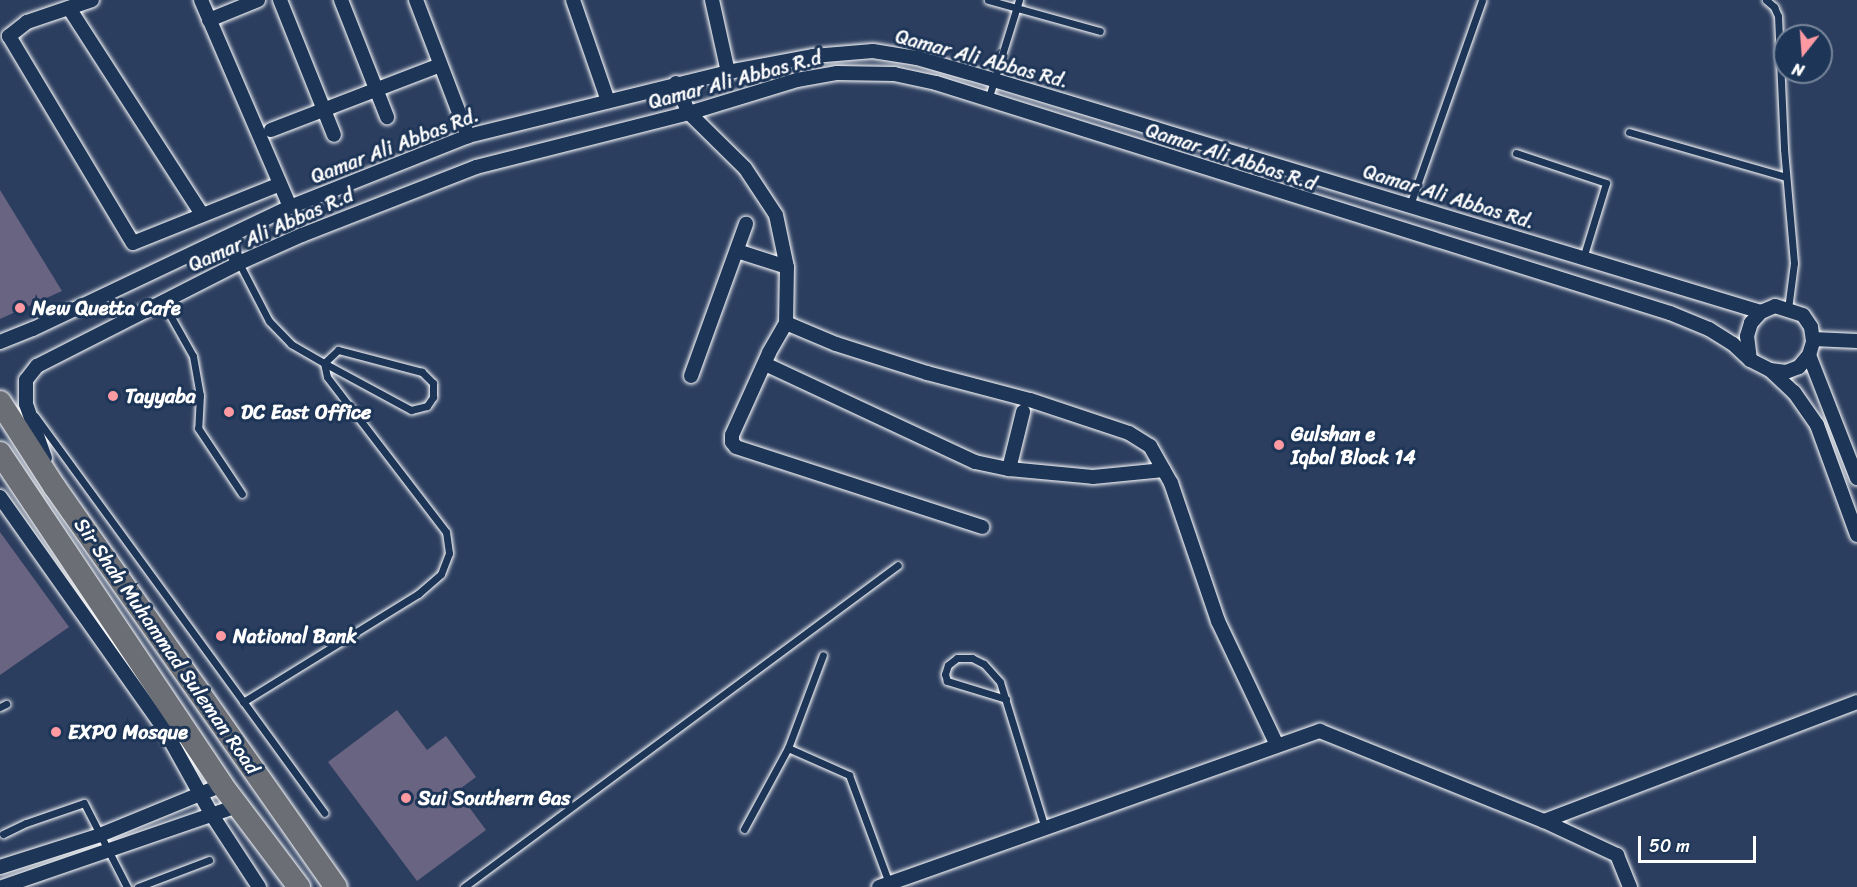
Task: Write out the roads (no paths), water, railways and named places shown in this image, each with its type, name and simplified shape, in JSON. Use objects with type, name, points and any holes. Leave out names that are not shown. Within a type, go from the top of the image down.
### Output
[{"type":"highway","name":"Sir Shah Muhammad Suleman Road","points":[[0,402],[54,486],[338,887]]},
{"type":"highway","name":"Sir Shah Muhammad Suleman Road","points":[[0,453],[222,785],[299,887]]},
{"type":"highway","points":[[280,860],[294,887]]},
{"type":"street","points":[[92,0],[27,22],[9,36],[133,243],[278,184]]},
{"type":"street","points":[[201,0],[278,184],[290,207]]},
{"type":"street","points":[[210,20],[258,0]]},
{"type":"street","points":[[280,0],[326,109],[334,135]]},
{"type":"street","points":[[341,0],[387,117]]},
{"type":"street","points":[[416,0],[468,136]]},
{"type":"street","points":[[573,0],[608,100]]},
{"type":"street","points":[[712,0],[728,72]]},
{"type":"street","points":[[69,8],[202,214]]},
{"type":"street","name":"Qamar Ali Abbas Rd.","points":[[0,342],[33,329],[290,207],[468,136],[728,72],[813,56],[873,51],[917,58],[994,80],[1761,312]]},
{"type":"street","points":[[271,130],[440,65]]},
{"type":"street","name":"Qamar Ali Abbas R.d","points":[[54,486],[26,404],[26,380],[37,366],[239,263],[302,235],[476,167],[689,113],[797,80],[837,73],[894,74],[936,84],[1670,312],[1709,329],[1733,344],[1750,360]]},
{"type":"street","points":[[676,83],[689,113],[746,168],[776,215],[787,267],[786,323],[732,435],[736,447],[982,527]]},
{"type":"street","points":[[691,376],[746,224]]},
{"type":"street","points":[[225,238],[239,263]]},
{"type":"street","points":[[737,251],[787,267]]},
{"type":"street","points":[[1770,370],[1786,372],[1799,367],[1809,355],[1813,339],[1811,327],[1803,315],[1775,306],[1761,312],[1751,323],[1747,336],[1750,360],[1770,370],[1794,392],[1817,425],[1857,535]]},
{"type":"street","points":[[786,323],[836,345],[927,373],[1030,400],[1130,433],[1150,446],[1171,483],[1218,621],[1277,745]]},
{"type":"street","points":[[1813,339],[1857,341]]},
{"type":"street","points":[[1809,355],[1857,478]]},
{"type":"street","points":[[765,364],[975,462],[1009,469],[1093,477],[1164,470]]},
{"type":"street","points":[[1009,469],[1023,412]]},
{"type":"street","points":[[0,497],[163,727],[212,815],[259,887]]},
{"type":"street","points":[[1544,821],[1857,702]]},
{"type":"street","points":[[884,885],[1320,731],[1544,821],[1617,855],[1630,887]]},
{"type":"street","points":[[0,867],[100,835],[222,785]]},
{"type":"street","points":[[2,887],[237,806]]},
{"type":"lane","points":[[988,0],[1100,32]]},
{"type":"lane","points":[[988,100],[1019,0]]},
{"type":"lane","points":[[1410,205],[1482,0]]},
{"type":"lane","points":[[1766,0],[1774,7],[1778,16],[1786,177],[1794,262],[1788,309]]},
{"type":"lane","points":[[1629,132],[1786,177]]},
{"type":"lane","points":[[1516,153],[1606,183],[1582,259]]},
{"type":"lane","points":[[239,263],[269,321],[291,344],[324,363],[411,410],[427,406],[433,398],[433,383],[422,372],[338,350],[324,363]]},
{"type":"lane","points":[[162,301],[193,356],[200,395],[198,428],[242,494]]},
{"type":"lane","points":[[243,702],[418,594],[441,574],[449,553],[446,531],[327,377],[324,363]]},
{"type":"lane","points":[[26,404],[324,813]]},
{"type":"lane","points":[[464,887],[898,565]]},
{"type":"lane","points":[[744,829],[788,748],[823,655]]},
{"type":"lane","points":[[1006,699],[947,681],[945,674],[948,665],[957,658],[972,658],[984,664],[1000,682],[1006,699],[1045,828]]},
{"type":"lane","points":[[788,748],[849,775],[884,885]]},
{"type":"lane","points":[[3,834],[26,823],[84,803],[128,887]]},
{"type":"lane","points":[[138,887],[209,860]]},
{"type":"place","name":"New Quetta Cafe","points":[[20,308]]},
{"type":"place","name":"Tayyaba","points":[[113,396]]},
{"type":"place","name":"DC East Office","points":[[229,412]]},
{"type":"place","name":"Gulshan e Iqbal Block 14","points":[[1279,445]]},
{"type":"place","name":"National Bank","points":[[221,636]]},
{"type":"place","name":"EXPO Mosque","points":[[56,732]]},
{"type":"place","name":"Sui Southern Gas","points":[[406,798]]}]
